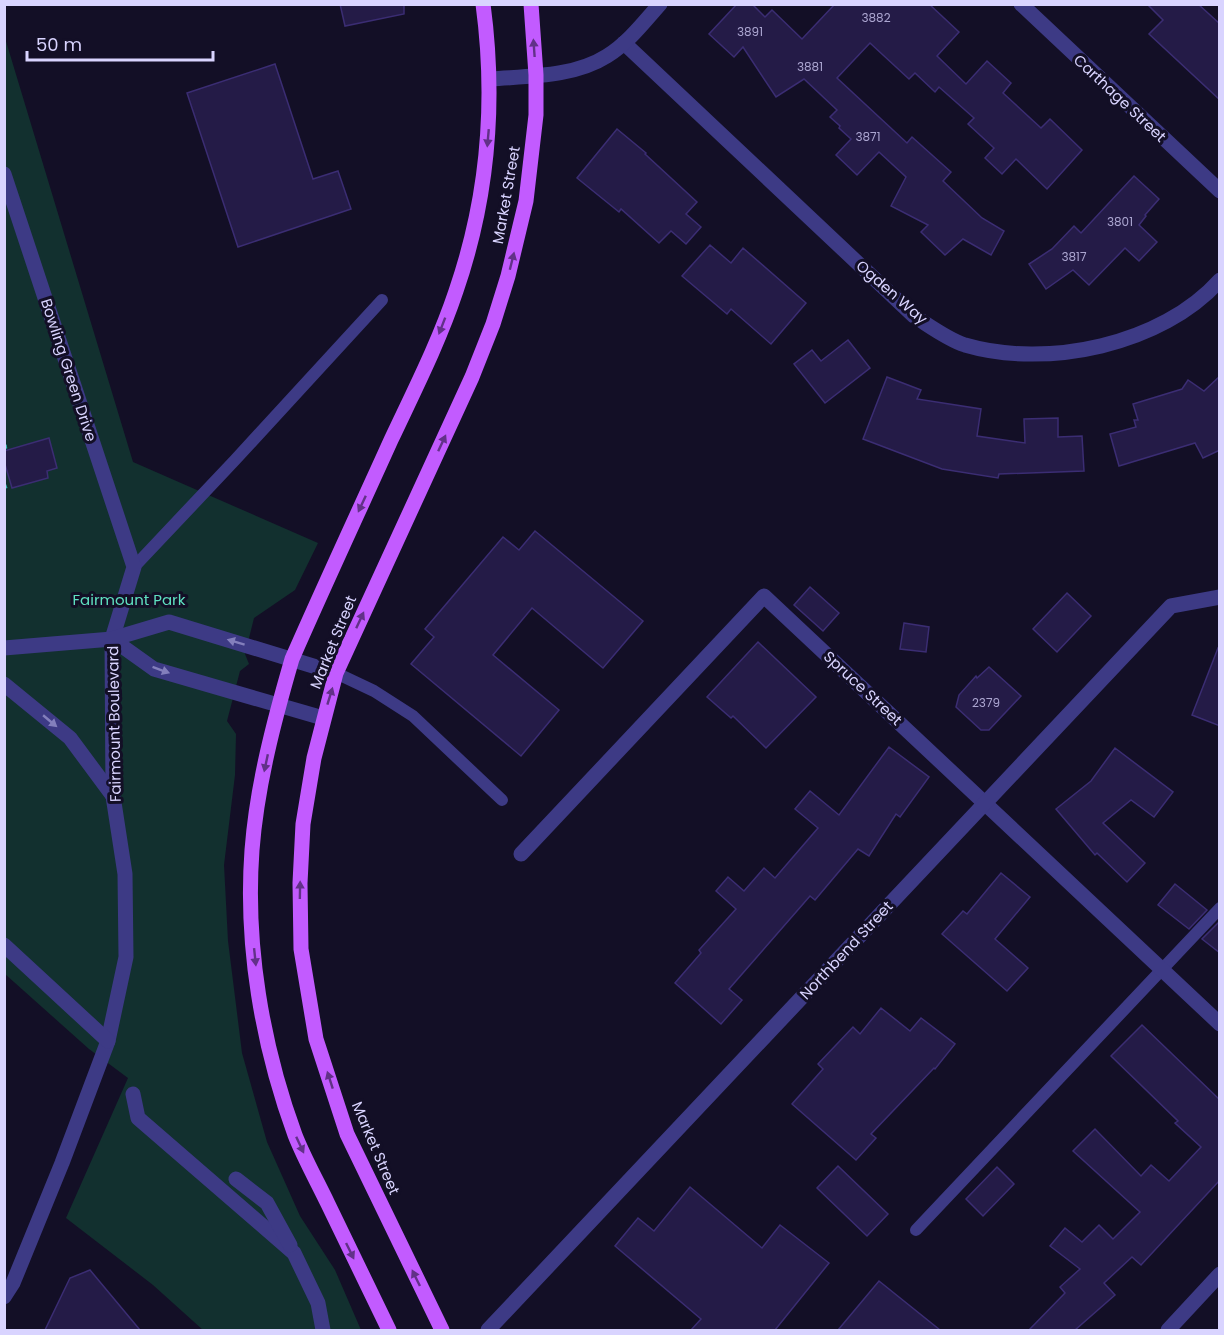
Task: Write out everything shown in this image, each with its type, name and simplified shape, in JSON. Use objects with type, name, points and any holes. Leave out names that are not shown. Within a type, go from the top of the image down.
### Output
[{"type":"main road","name":"Market Street","points":[[389,1330],[295,1136],[269,1047],[258,987],[252,931],[252,850],[262,780],[292,659],[434,349],[466,258],[480,198],[489,130],[490,79],[483,4]]},
{"type":"main road","name":"Market Street","points":[[441,1330],[347,1134],[316,1040],[301,949],[300,883],[303,824],[308,786],[336,673],[472,377],[501,302],[526,201],[536,116],[536,75],[531,4]]},
{"type":"street","points":[[490,79],[536,75],[589,66],[624,43],[660,4]]},
{"type":"street","name":"Carthage Street","points":[[1021,4],[1220,191]]},
{"type":"street","name":"Ogden Way","points":[[624,43],[914,316],[964,345],[1004,352],[1058,354],[1108,345],[1149,330],[1183,311],[1220,280]]},
{"type":"street","name":"Bowling Green Drive","points":[[4,174],[134,567]]},
{"type":"street","name":"Fairmount Boulevard","points":[[4,1297],[62,1163],[108,1041],[126,957],[125,874],[113,796],[112,639],[134,567]]},
{"type":"street","name":"Spruce Street","points":[[522,854],[764,596],[1220,1024]]},
{"type":"street","name":"Northbend Street","points":[[488,1330],[1171,606],[1220,597]]},
{"type":"street","points":[[4,648],[112,639],[169,622],[336,673]]},
{"type":"street","points":[[112,639],[154,669],[323,718]]},
{"type":"street","points":[[4,684],[70,738],[113,796]]},
{"type":"street","points":[[4,945],[108,1041]]},
{"type":"street","points":[[133,1094],[138,1118],[294,1253]]},
{"type":"street","points":[[236,1179],[267,1203],[318,1303],[323,1330]]},
{"type":"street","points":[[1168,1330],[1220,1274]]},
{"type":"lane","name":"Fairmount Boulevard","points":[[134,567],[382,300]]},
{"type":"lane","points":[[336,673],[374,691],[413,716],[502,800]]},
{"type":"lane","points":[[916,1230],[1220,908]]},
{"type":"path","points":[[4,447],[11,446]]},
{"type":"green space","name":"Fairmount Park","points":[[5,38],[133,462],[318,543],[295,590],[254,618],[245,654],[249,664],[240,671],[227,721],[236,734],[235,775],[224,865],[228,941],[242,1053],[267,1142],[300,1216],[335,1270],[361,1330],[203,1330],[153,1285],[66,1218],[128,1078],[89,1049],[5,974]]},
{"type":"building","points":[[340,4],[404,4],[404,14],[345,26]]},
{"type":"building","points":[[737,4],[752,4],[765,17],[772,10],[802,39],[835,4],[929,4],[959,32],[937,56],[966,84],[987,61],[1011,83],[1003,93],[1041,128],[1050,119],[1082,150],[1047,189],[1016,159],[1002,174],[985,158],[994,148],[968,124],[974,118],[939,87],[935,92],[915,73],[909,79],[870,43],[837,78],[907,143],[912,137],[951,172],[943,181],[982,218],[1004,231],[991,255],[963,239],[945,255],[921,232],[928,225],[891,206],[906,177],[879,152],[857,175],[836,155],[851,139],[830,117],[837,110],[804,79],[776,97],[743,47],[734,57],[709,34]]},
{"type":"building","points":[[1147,4],[1198,4],[1220,24],[1220,100],[1149,34],[1163,20]]},
{"type":"building","points":[[275,64],[313,179],[338,171],[351,209],[238,247],[187,93]]},
{"type":"building","points":[[617,129],[646,153],[697,202],[686,214],[701,227],[686,244],[671,231],[659,243],[621,209],[619,212],[577,178]]},
{"type":"building","points":[[1134,176],[1159,199],[1139,225],[1157,242],[1139,261],[1125,248],[1089,285],[1073,270],[1046,289],[1029,264],[1052,249],[1074,226],[1081,233]]},
{"type":"building","points":[[710,245],[731,263],[743,248],[806,303],[771,344],[731,309],[727,314],[682,276]]},
{"type":"building","points":[[848,340],[870,368],[825,403],[794,364],[812,350],[821,361]]},
{"type":"building","points":[[1220,376],[1220,450],[1203,458],[1195,443],[1119,466],[1110,434],[1136,427],[1134,420],[1138,420],[1133,404],[1182,389],[1188,380],[1204,391]]},
{"type":"building","points":[[887,377],[921,390],[917,399],[981,409],[977,436],[1025,443],[1024,419],[1058,418],[1058,437],[1082,436],[1084,471],[999,474],[998,478],[942,469],[863,439]]},
{"type":"building","points":[[49,438],[57,468],[47,471],[48,478],[12,488],[4,461],[4,451]]},
{"type":"building","points":[[535,531],[643,621],[603,668],[532,608],[493,655],[559,710],[521,756],[411,664],[434,637],[425,629],[503,537],[519,550]]},
{"type":"building","points":[[810,587],[839,613],[823,631],[794,605]]},
{"type":"building","points":[[1067,593],[1091,616],[1057,652],[1033,629]]},
{"type":"building","points":[[904,623],[929,627],[926,652],[900,649]]},
{"type":"building","points":[[758,642],[816,697],[766,748],[733,716],[731,718],[707,697]]},
{"type":"building","points":[[1218,648],[1220,649],[1220,726],[1192,715]]},
{"type":"building","points":[[989,667],[1021,696],[989,730],[981,730],[956,707],[959,695],[976,676],[977,678]]},
{"type":"building","points":[[889,747],[929,777],[900,817],[896,814],[869,856],[858,849],[815,900],[810,896],[729,989],[742,1000],[721,1024],[675,983],[701,953],[699,950],[736,909],[716,891],[728,877],[744,891],[764,868],[775,878],[818,828],[795,809],[810,791],[839,815]]},
{"type":"building","points":[[1115,748],[1173,792],[1154,817],[1131,800],[1103,823],[1145,863],[1127,882],[1097,853],[1095,855],[1056,809],[1091,781]]},
{"type":"building","points":[[1001,873],[1030,897],[995,939],[1028,968],[1007,991],[942,934],[963,911],[967,914]]},
{"type":"building","points":[[1175,884],[1207,910],[1189,929],[1158,905]]},
{"type":"building","points":[[1220,921],[1220,953],[1202,939]]},
{"type":"building","points":[[881,1008],[910,1031],[921,1018],[955,1044],[935,1069],[871,1134],[876,1138],[856,1160],[792,1104],[823,1069],[818,1064],[853,1027],[860,1034]]},
{"type":"building","points":[[1142,1025],[1220,1100],[1220,1180],[1141,1265],[1132,1257],[1104,1283],[1115,1295],[1075,1330],[1029,1330],[1065,1293],[1060,1287],[1080,1269],[1050,1246],[1065,1228],[1082,1242],[1099,1225],[1113,1239],[1140,1212],[1073,1151],[1095,1129],[1141,1176],[1151,1165],[1169,1181],[1201,1147],[1175,1123],[1178,1121],[1111,1056]]},
{"type":"building","points":[[838,1166],[888,1214],[867,1236],[817,1188]]},
{"type":"building","points":[[997,1167],[1014,1184],[983,1216],[966,1199]]},
{"type":"building","points":[[690,1187],[762,1248],[780,1225],[829,1263],[775,1330],[691,1330],[701,1319],[615,1246],[638,1218],[654,1231]]},
{"type":"building","points":[[90,1270],[140,1330],[45,1330],[70,1278]]},
{"type":"building","points":[[879,1281],[940,1330],[838,1330]]}]
